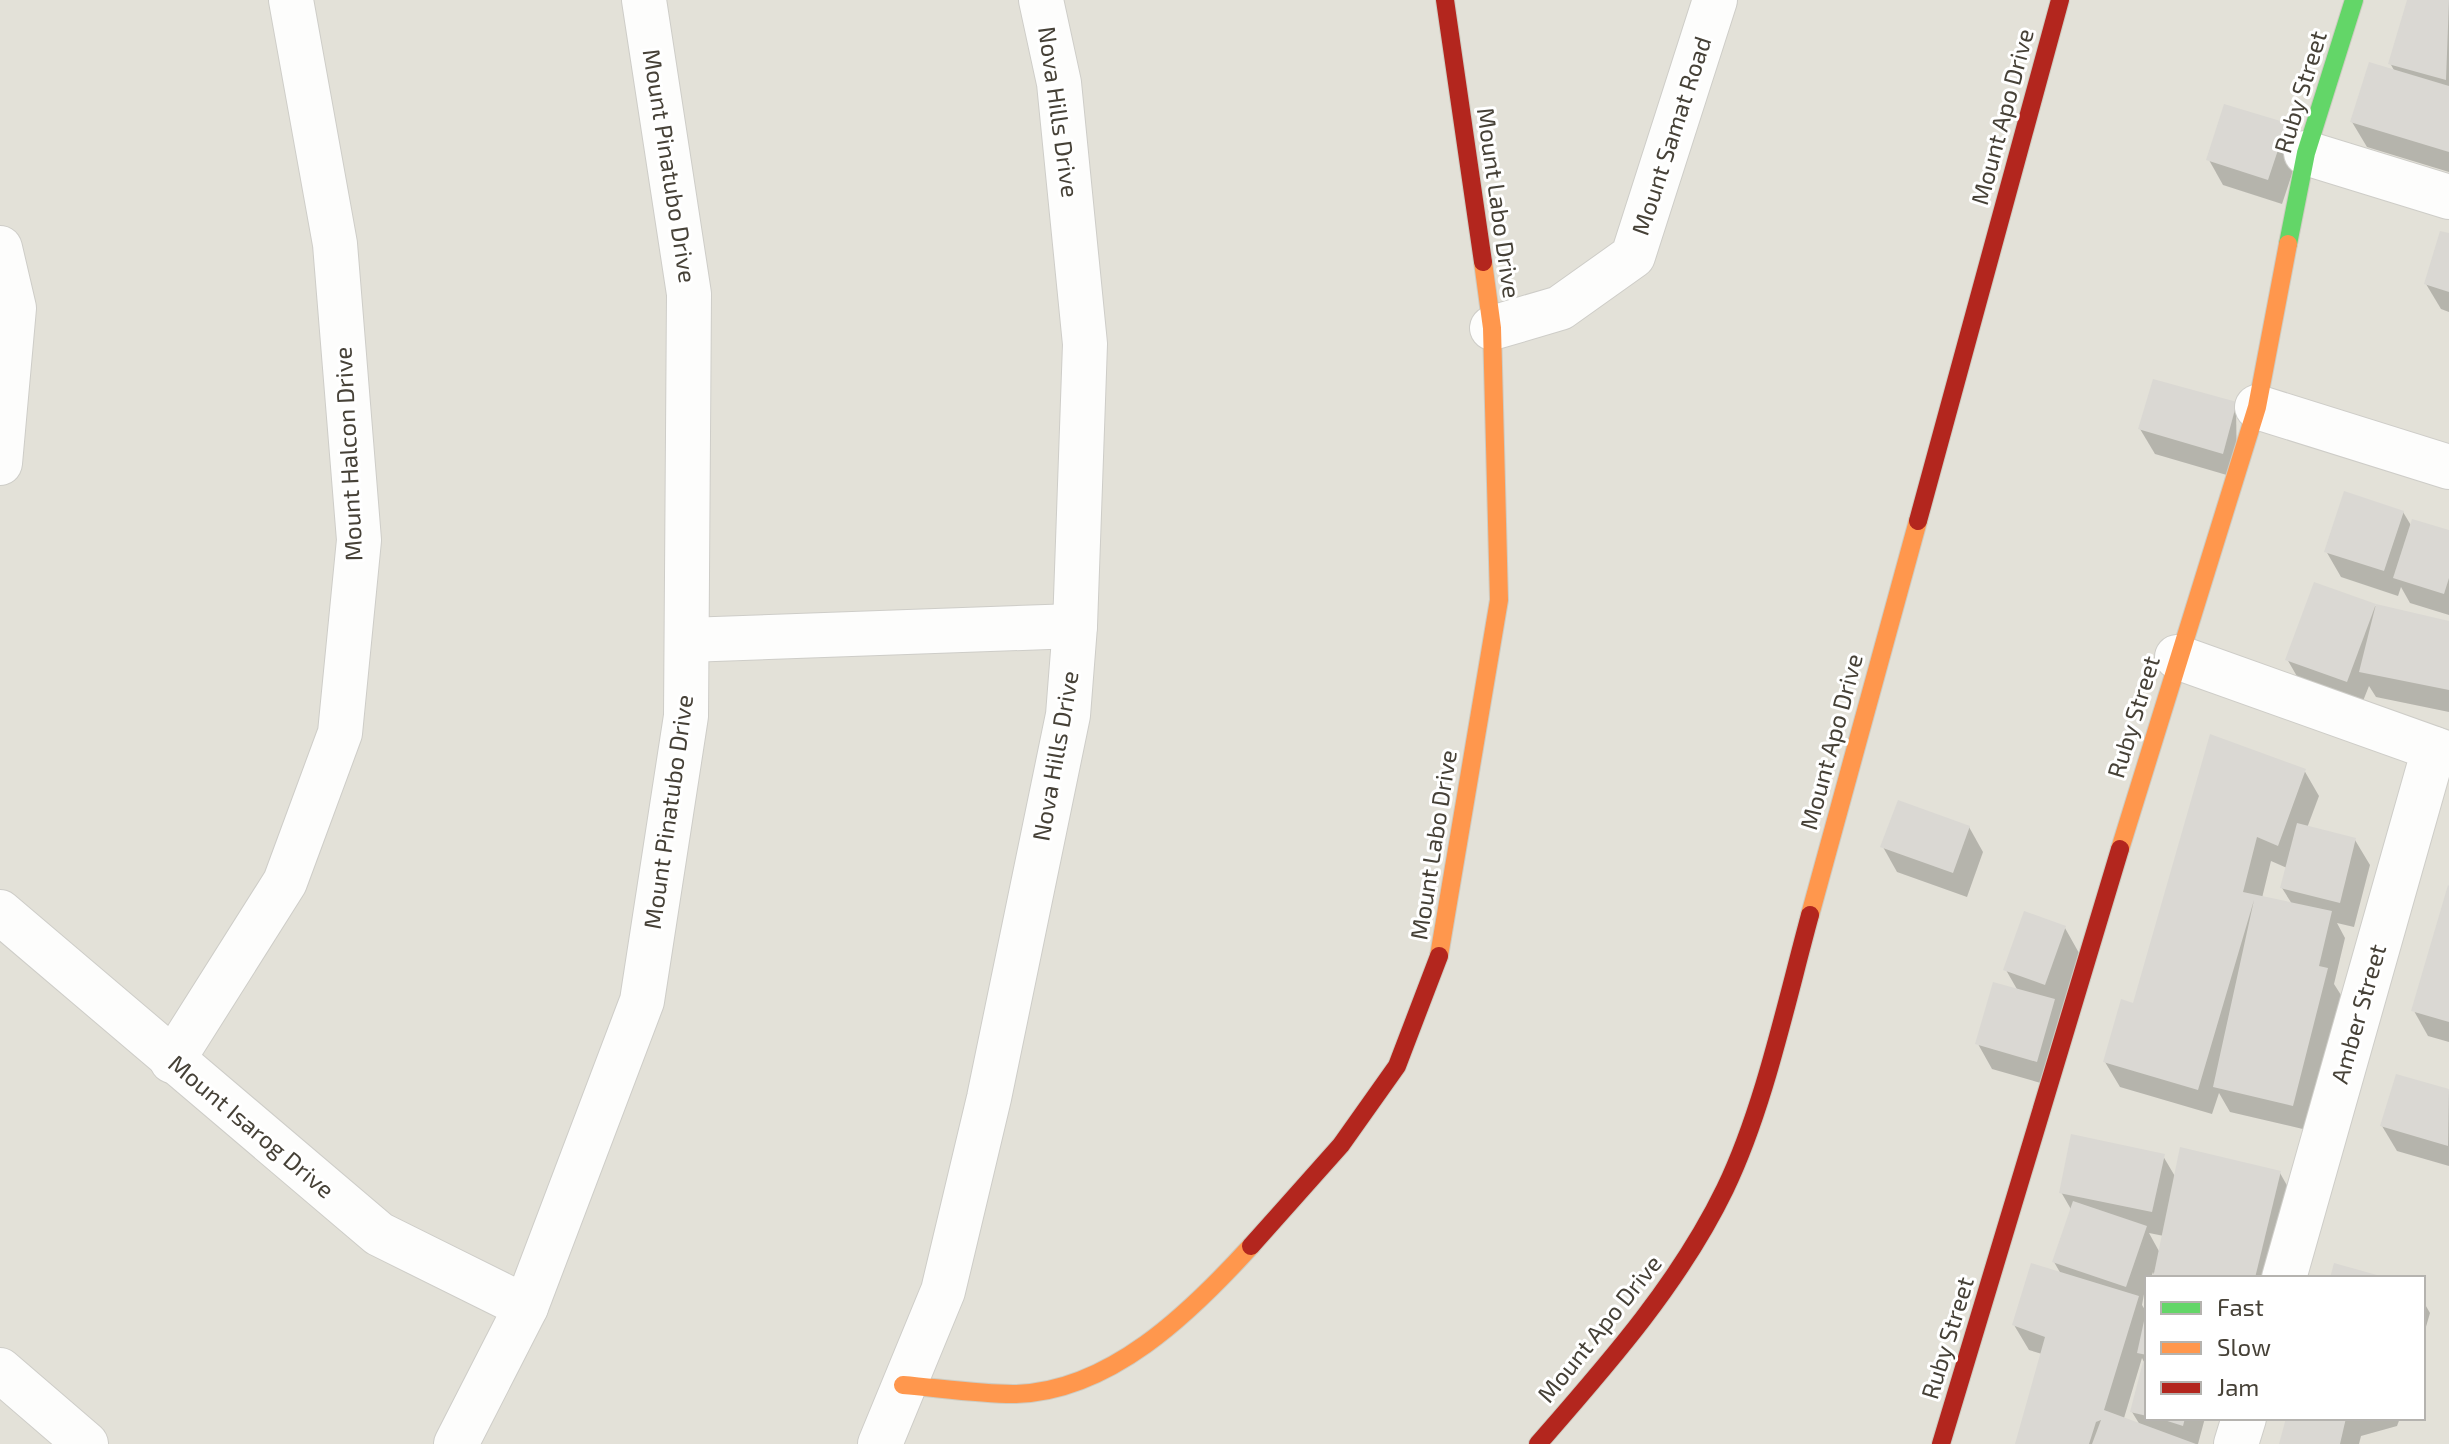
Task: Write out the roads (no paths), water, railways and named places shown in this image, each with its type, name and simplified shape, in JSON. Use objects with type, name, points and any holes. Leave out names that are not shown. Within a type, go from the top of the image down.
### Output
[{"type":"street","name":"Mount Halcon Drive","points":[[172,1061],[285,882],[340,733],[359,540],[335,244],[291,0]]},
{"type":"street","name":"Mount Pinatubo Drive","points":[[456,1444],[526,1307],[642,1001],[686,716],[689,294],[644,0]]},
{"type":"street","name":"Nova Hills Drive","points":[[880,1444],[943,1291],[989,1098],[1068,715],[1075,626],[1085,344],[1059,83],[1041,0]]},
{"type":"street","name":"Mount Labo Drive","points":[[903,1385],[1015,1394],[1083,1380],[1146,1344],[1230,1269],[1341,1145],[1397,1066],[1437,969],[1499,600],[1492,328],[1445,0]]},
{"type":"street","name":"Mount Samat Road","points":[[1492,328],[1560,308],[1633,256],[1715,0]]},
{"type":"street","name":"Mount Apo Drive","points":[[1538,1444],[1618,1351],[1684,1263],[1726,1187],[1781,1022],[2060,0]]},
{"type":"street","name":"Ruby Street","points":[[1941,1444],[2177,657],[2257,407],[2306,153],[2354,0]]},
{"type":"street","points":[[2306,153],[2449,197]]},
{"type":"street","points":[[0,248],[14,308],[0,463]]},
{"type":"street","points":[[2257,407],[2449,467]]},
{"type":"street","points":[[687,640],[1075,626]]},
{"type":"street","points":[[2177,657],[2442,752]]},
{"type":"street","name":"Amber Street","points":[[2285,1276],[2442,752]]},
{"type":"street","name":"Mount Isarog Drive","points":[[0,912],[379,1234],[526,1307]]},
{"type":"street","points":[[0,1370],[86,1444]]},
{"type":"street","points":[[2236,1444],[2243,1420]]}]
